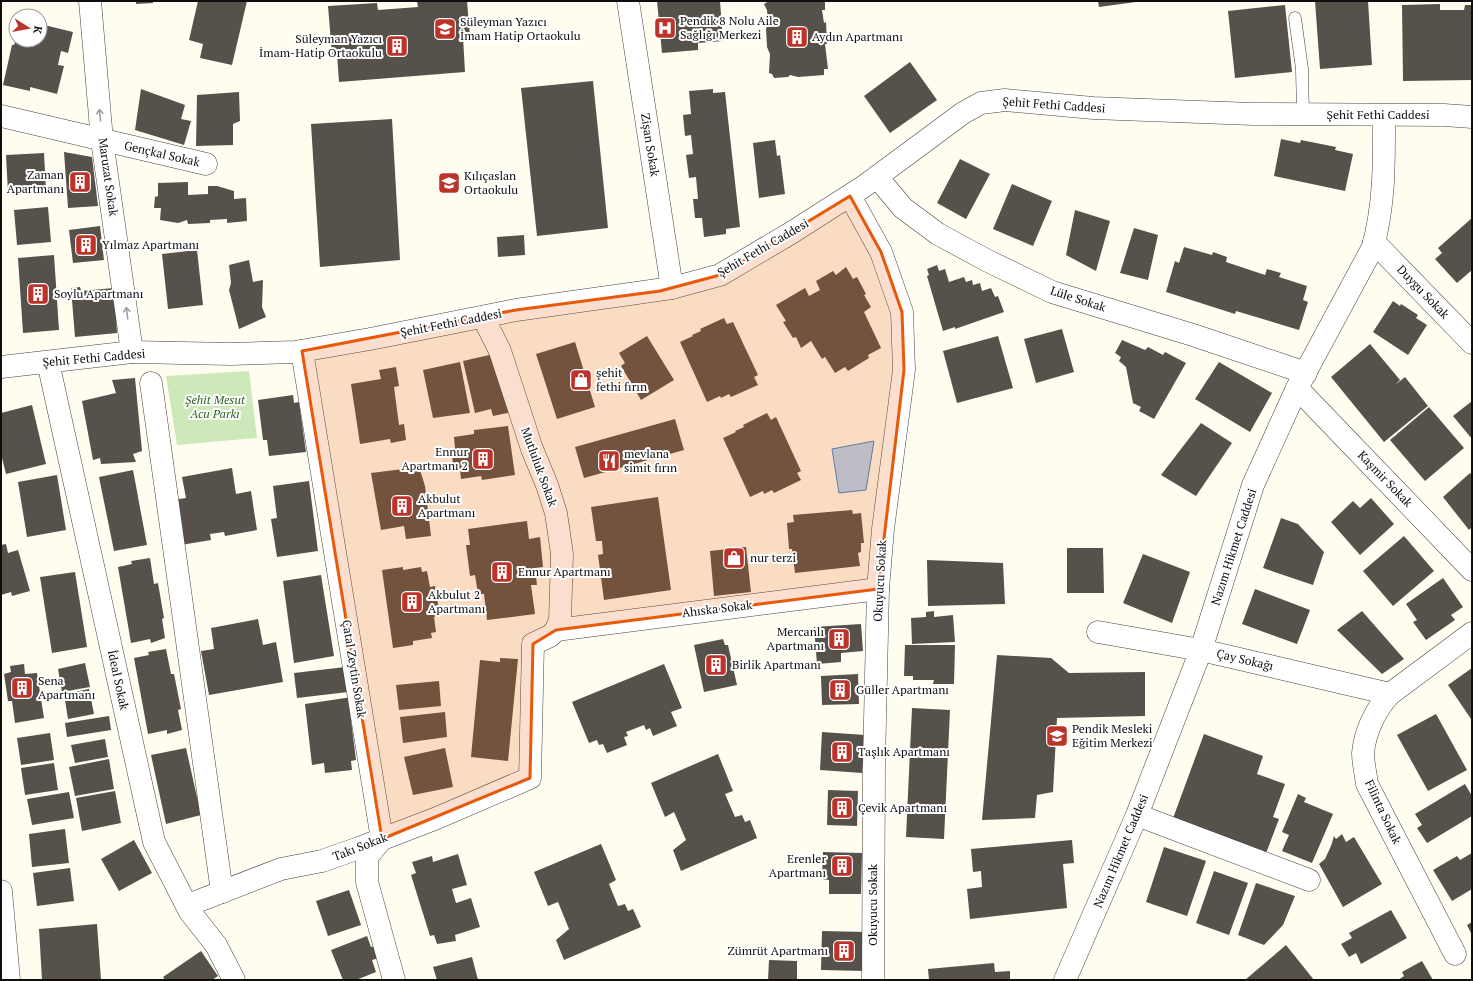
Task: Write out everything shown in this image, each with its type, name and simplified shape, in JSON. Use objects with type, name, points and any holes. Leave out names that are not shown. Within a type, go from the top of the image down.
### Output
[{"type":"street","name":"Maruzat Sokak","points":[[90,1],[102,140],[132,352]]},
{"type":"street","name":"Zişan Sokak","points":[[628,1],[672,288]]},
{"type":"street","name":"Şehit Fethi Caddesi","points":[[1,367],[132,352],[231,354],[302,351],[516,310],[660,291],[672,288],[720,275],[850,196],[962,113],[981,103],[1005,100],[1093,108],[1303,114],[1444,114],[1472,117]]},
{"type":"street","name":"Nazım Hikmet Caddesi","points":[[1065,980],[1137,814],[1202,650],[1253,485],[1302,380],[1365,264],[1374,242],[1383,196],[1384,115]]},
{"type":"street","name":"Gençkal Sokak","points":[[1,116],[206,164]]},
{"type":"street","name":"Lüle Sokak","points":[[877,177],[903,208],[938,234],[988,261],[1052,292],[1193,335],[1302,380]]},
{"type":"street","name":"Okuyucu Sokak","points":[[850,196],[881,252],[902,312],[904,370],[883,529],[878,589],[874,772],[873,980]]},
{"type":"street","name":"Duygu Sokak","points":[[1374,242],[1472,343]]},
{"type":"street","name":"Mutluluk Sokak","points":[[483,317],[500,351],[532,450],[547,485],[556,514],[562,554],[560,620],[556,630]]},
{"type":"street","name":"Çatal Zeytin Sokak","points":[[302,351],[382,839]]},
{"type":"street","name":"İdeal Sokak","points":[[48,362],[154,842],[188,905],[190,912],[216,945],[234,980]]},
{"type":"street","name":"Kaşmir Sokak","points":[[1302,380],[1472,570]]},
{"type":"street","points":[[151,383],[222,892]]},
{"type":"street","name":"Ahıska Sokak","points":[[556,630],[878,589]]},
{"type":"street","name":"Takı Sokak","points":[[188,905],[281,869],[322,861],[382,839],[437,818],[530,778],[533,644],[550,636],[556,630]]},
{"type":"street","name":"Çay Sokağı","points":[[1098,632],[1202,650],[1390,694]]},
{"type":"street","name":"Filinta Sokak","points":[[1455,954],[1367,784],[1363,754],[1371,722],[1382,703],[1390,694],[1472,633]]},
{"type":"street","points":[[1137,814],[1309,880]]},
{"type":"street","points":[[382,839],[366,858],[367,882],[394,980]]},
{"type":"street","points":[[1,891],[9,980]]},
{"type":"lane","points":[[1295,18],[1302,69],[1303,114]]},
{"type":"highlighted area","points":[[850,196],[881,252],[902,312],[904,370],[878,589],[556,630],[533,644],[530,778],[382,839],[302,351],[516,310],[660,291],[720,275]]},
{"type":"green space","name":"Şehit Mesut Acu Parkı","points":[[249,371],[257,438],[177,445],[166,376]]},
{"type":"water","points":[[874,441],[866,490],[839,493],[832,449]]},
{"type":"building","points":[[136,1],[153,1],[153,3],[136,4]]},
{"type":"building","points":[[198,1],[247,1],[232,65],[200,58],[203,44],[189,40]]},
{"type":"building","name":"Süleyman Yazıcı İmam-Hatip Ortaokulu","points":[[417,1],[467,1],[470,37],[463,37],[465,72],[339,82],[337,54],[332,55],[328,6],[377,3],[378,10],[418,7]]},
{"type":"building","points":[[657,1],[720,1],[723,41],[698,43],[698,50],[662,53]]},
{"type":"building","name":"Aydın Apartmanı","points":[[769,1],[825,1],[825,10],[822,10],[824,23],[826,22],[827,44],[825,44],[828,69],[824,69],[824,75],[798,77],[790,75],[788,77],[774,78],[772,74],[769,73],[770,54],[767,47],[766,29],[768,23],[767,10],[764,4]]},
{"type":"building","points":[[1098,1],[1136,1],[1136,2],[1099,7]]},
{"type":"building","points":[[1315,1],[1368,1],[1372,65],[1320,69]]},
{"type":"building","points":[[1440,4],[1440,10],[1464,10],[1465,5],[1472,5],[1472,80],[1403,81],[1402,5]]},
{"type":"building","points":[[1285,5],[1292,72],[1235,78],[1228,11]]},
{"type":"building","points":[[48,26],[73,32],[68,53],[61,51],[58,65],[64,66],[57,94],[30,87],[30,91],[3,85],[11,48],[48,48]]},
{"type":"building","points":[[910,62],[937,100],[890,133],[864,96]]},
{"type":"building","name":"Kılıçaslan Ortaokulu","points":[[593,81],[608,228],[537,236],[521,88]]},
{"type":"building","points":[[141,89],[185,105],[181,119],[191,121],[184,145],[135,130]]},
{"type":"building","points":[[713,89],[713,93],[725,92],[740,227],[726,229],[726,234],[704,237],[702,218],[695,218],[693,199],[698,199],[696,177],[689,178],[686,155],[693,154],[691,135],[685,136],[683,115],[691,114],[689,91]]},
{"type":"building","points":[[239,92],[240,121],[233,124],[233,145],[196,146],[197,95]]},
{"type":"building","points":[[392,119],[400,260],[320,267],[311,124]]},
{"type":"building","points":[[1281,139],[1300,143],[1301,140],[1336,147],[1335,150],[1353,154],[1345,191],[1274,176]]},
{"type":"building","points":[[775,140],[777,156],[780,155],[785,194],[759,198],[753,143]]},
{"type":"building","name":"Zaman Apartmanı","points":[[64,152],[92,157],[98,206],[68,208]]},
{"type":"building","points":[[44,153],[46,191],[8,193],[6,155]]},
{"type":"building","points":[[960,159],[990,174],[966,219],[937,203]]},
{"type":"building","points":[[188,182],[188,195],[208,194],[208,186],[217,186],[234,191],[234,199],[246,198],[247,221],[227,223],[227,219],[210,220],[210,223],[188,224],[187,220],[178,223],[160,220],[161,208],[154,208],[155,197],[158,196],[158,183]]},
{"type":"building","points":[[1012,184],[1052,201],[1033,246],[993,229]]},
{"type":"building","points":[[48,207],[51,242],[17,245],[14,210]]},
{"type":"building","points":[[1075,210],[1110,221],[1096,271],[1066,255]]},
{"type":"building","points":[[1472,218],[1472,270],[1457,283],[1435,259],[1442,253],[1438,248]]},
{"type":"building","name":"Yılmaz Apartmanı","points":[[100,226],[104,260],[73,263],[69,230]]},
{"type":"building","points":[[1134,228],[1158,235],[1148,280],[1120,273]]},
{"type":"building","points":[[524,235],[525,255],[498,257],[497,237]]},
{"type":"building","points":[[1184,247],[1212,255],[1213,252],[1227,257],[1226,262],[1265,275],[1267,269],[1281,273],[1279,277],[1307,286],[1303,300],[1308,302],[1299,330],[1236,311],[1235,314],[1166,292],[1175,261],[1179,263]]},
{"type":"building","points":[[197,250],[203,305],[168,309],[162,254]]},
{"type":"building","name":"Soylu Apartmanı","points":[[54,255],[59,330],[23,333],[18,258]]},
{"type":"building","points":[[249,260],[253,282],[263,280],[262,307],[266,317],[239,329],[229,290],[231,283],[229,265]]},
{"type":"building","points":[[937,265],[939,271],[945,269],[949,282],[964,277],[966,282],[972,280],[973,285],[980,283],[982,291],[991,288],[995,297],[998,296],[1004,312],[955,329],[955,327],[943,331],[927,276],[929,275],[927,269]]},
{"type":"building","points":[[846,267],[853,279],[857,277],[866,294],[864,295],[871,307],[864,312],[881,348],[868,355],[869,358],[848,371],[845,367],[835,373],[825,357],[822,359],[811,341],[801,348],[796,337],[793,338],[783,322],[786,321],[776,305],[805,288],[809,296],[820,290],[816,281],[833,271],[836,275]]},
{"type":"building","points":[[80,287],[81,291],[114,288],[117,333],[75,337],[71,288]]},
{"type":"building","points":[[1393,301],[1400,306],[1401,304],[1418,315],[1416,318],[1427,325],[1408,355],[1373,332]]},
{"type":"building","points":[[724,318],[727,324],[733,322],[758,375],[754,377],[758,385],[731,397],[729,394],[707,402],[680,342],[701,331],[700,329]]},
{"type":"building","points":[[1062,329],[1074,372],[1036,383],[1024,339]]},
{"type":"building","points":[[647,336],[674,380],[641,400],[621,366],[625,363],[619,353]]},
{"type":"building","points":[[998,336],[1013,388],[957,403],[943,351]]},
{"type":"building","points":[[1122,340],[1145,350],[1148,347],[1163,355],[1165,352],[1186,363],[1154,419],[1139,411],[1141,407],[1133,403],[1126,367],[1119,361],[1121,357],[1115,353]]},
{"type":"building","points":[[575,342],[595,407],[557,419],[536,354]]},
{"type":"building","points":[[1370,344],[1400,380],[1395,385],[1405,377],[1428,406],[1384,442],[1331,377]]},
{"type":"building","points":[[498,353],[512,412],[493,416],[491,409],[475,413],[463,361]]},
{"type":"building","points":[[460,362],[470,413],[433,418],[423,370]]},
{"type":"building","points":[[1219,362],[1272,393],[1250,432],[1195,399]]},
{"type":"building","points":[[396,367],[399,386],[394,387],[399,425],[404,424],[406,440],[391,443],[390,439],[360,444],[351,384],[381,379],[379,370]]},
{"type":"building","points":[[135,378],[142,451],[133,454],[136,462],[101,464],[100,458],[93,460],[82,401],[116,393],[112,380]]},
{"type":"building","points":[[293,395],[294,403],[299,402],[306,452],[269,456],[267,440],[263,440],[258,400]]},
{"type":"building","points":[[1472,401],[1472,439],[1453,416]]},
{"type":"building","points":[[32,405],[46,464],[6,474],[1,454],[1,413]]},
{"type":"building","points":[[1429,407],[1464,448],[1425,481],[1390,440]]},
{"type":"building","points":[[767,413],[771,420],[776,417],[801,471],[797,473],[801,480],[774,493],[772,490],[764,494],[763,491],[750,497],[723,438],[744,427],[743,425]]},
{"type":"building","points":[[675,419],[684,450],[584,478],[575,447]]},
{"type":"building","points":[[1201,423],[1232,443],[1196,496],[1161,475]]},
{"type":"building","name":"Ennur Apartmanı 2","points":[[508,426],[515,475],[482,480],[481,476],[461,479],[460,470],[454,471],[451,449],[455,448],[454,437],[474,434],[474,430]]},
{"type":"building","name":"Akbulut Apartmanı","points":[[419,467],[425,486],[431,536],[406,539],[404,526],[381,530],[371,473]]},
{"type":"building","points":[[232,468],[236,494],[251,491],[257,530],[225,536],[224,532],[210,534],[211,540],[181,545],[173,500],[186,498],[182,477]]},
{"type":"building","points":[[133,470],[147,545],[114,551],[99,477]]},
{"type":"building","points":[[1470,473],[1472,475],[1472,527],[1469,530],[1443,497]]},
{"type":"building","points":[[57,475],[66,530],[27,537],[18,482]]},
{"type":"building","points":[[309,481],[318,551],[277,557],[271,519],[277,518],[273,486]]},
{"type":"building","points":[[658,497],[671,590],[604,600],[598,555],[603,554],[602,541],[596,541],[591,507]]},
{"type":"building","points":[[1371,498],[1394,524],[1360,555],[1331,522],[1353,501],[1360,508]]},
{"type":"building","points":[[852,510],[853,514],[861,513],[864,543],[861,543],[861,552],[858,553],[860,566],[795,573],[792,549],[789,549],[787,523],[794,522],[793,515]]},
{"type":"building","points":[[1281,518],[1298,524],[1324,552],[1313,585],[1263,568]]},
{"type":"building","name":"Ennur Apartmanı","points":[[527,521],[529,539],[540,537],[543,567],[535,568],[537,585],[531,585],[535,614],[487,620],[484,594],[478,594],[475,575],[470,576],[466,545],[470,545],[468,529]]},
{"type":"building","points":[[1404,536],[1434,571],[1393,606],[1363,571]]},
{"type":"building","points":[[6,544],[8,553],[18,550],[30,591],[12,596],[11,592],[1,595],[1,545]]},
{"type":"building","points":[[746,547],[751,592],[714,596],[710,551]]},
{"type":"building","points":[[1067,548],[1103,548],[1104,593],[1067,593]]},
{"type":"building","points":[[1143,554],[1190,572],[1172,623],[1123,603]]},
{"type":"building","points":[[150,558],[154,584],[158,583],[164,618],[162,619],[165,638],[151,643],[150,639],[131,643],[118,567],[132,564],[131,561]]},
{"type":"building","points":[[927,560],[1003,563],[1005,604],[928,606]]},
{"type":"building","name":"Akbulut 2 Apartmanı","points":[[403,567],[403,570],[421,567],[422,572],[427,571],[430,587],[435,586],[440,616],[434,617],[436,632],[431,633],[432,638],[413,641],[413,645],[393,648],[382,570]]},
{"type":"building","points":[[75,572],[87,647],[52,653],[40,577]]},
{"type":"building","points":[[321,575],[334,656],[294,663],[283,581]]},
{"type":"building","points":[[1443,578],[1463,607],[1451,615],[1455,620],[1426,640],[1413,622],[1417,620],[1406,604]]},
{"type":"building","points":[[1255,589],[1310,610],[1297,644],[1242,624]]},
{"type":"building","points":[[934,611],[934,617],[953,615],[955,642],[912,644],[911,618],[926,617],[926,612]]},
{"type":"building","points":[[1362,611],[1404,659],[1382,674],[1337,630]]},
{"type":"building","points":[[258,619],[263,645],[276,642],[283,682],[209,695],[201,651],[214,649],[211,628]]},
{"type":"building","name":"Mercanlı Apartmanı","points":[[861,624],[863,651],[841,653],[841,662],[817,664],[814,627]]},
{"type":"building","name":"Birlik Apartmanı","points":[[723,639],[725,645],[728,645],[737,685],[704,692],[694,645]]},
{"type":"building","points":[[905,645],[955,645],[954,684],[933,684],[934,680],[913,680],[913,676],[904,676]]},
{"type":"building","points":[[166,649],[171,674],[174,674],[181,709],[178,710],[182,730],[167,734],[167,730],[148,734],[134,658],[149,655],[148,652]]},
{"type":"building","points":[[997,655],[1051,658],[1069,673],[1145,672],[1145,716],[1057,718],[1053,792],[1037,795],[1035,818],[982,820]]},
{"type":"building","points":[[500,658],[518,659],[508,761],[471,757],[480,660],[500,662]]},
{"type":"building","points":[[85,663],[90,687],[62,692],[58,669]]},
{"type":"building","name":"Sena Apartmanı","points":[[24,664],[25,674],[37,673],[44,718],[15,723],[12,701],[8,701],[4,674],[11,672],[10,666]]},
{"type":"building","points":[[664,664],[682,708],[671,712],[677,726],[653,736],[650,728],[646,730],[644,725],[626,732],[628,736],[624,737],[627,745],[607,753],[603,744],[599,745],[597,740],[589,743],[572,702]]},
{"type":"building","points":[[345,667],[348,692],[297,698],[294,673]]},
{"type":"building","points":[[1472,668],[1472,718],[1471,719],[1448,685]]},
{"type":"building","name":"Güller Apartmanı","points":[[858,674],[859,704],[822,705],[821,676]]},
{"type":"building","points":[[439,681],[441,706],[399,710],[396,685]]},
{"type":"building","points":[[89,689],[94,714],[68,719],[64,694]]},
{"type":"building","points":[[352,697],[354,711],[350,712],[356,760],[351,761],[352,770],[325,773],[324,763],[312,765],[305,704]]},
{"type":"building","points":[[912,708],[950,710],[944,839],[906,837]]},
{"type":"building","points":[[445,712],[447,737],[403,743],[400,717]]},
{"type":"building","points":[[1436,714],[1467,770],[1428,791],[1397,735]]},
{"type":"building","points":[[109,716],[111,730],[67,737],[65,723]]},
{"type":"building","name":"Taşlık Apartmanı","points":[[822,732],[865,735],[862,773],[820,770]]},
{"type":"building","points":[[50,733],[54,760],[21,765],[17,738]]},
{"type":"building","points":[[1204,734],[1263,756],[1257,774],[1285,784],[1273,817],[1279,819],[1265,856],[1172,821]]},
{"type":"building","points":[[105,739],[108,757],[75,763],[71,745]]},
{"type":"building","points":[[186,748],[201,815],[166,824],[151,755]]},
{"type":"building","points":[[445,748],[453,787],[413,795],[404,757]]},
{"type":"building","points":[[718,754],[733,791],[725,794],[735,817],[742,815],[745,822],[750,820],[757,838],[681,871],[673,850],[686,840],[674,812],[665,817],[651,783]]},
{"type":"building","points":[[109,759],[114,789],[75,796],[69,767]]},
{"type":"building","points":[[54,763],[58,790],[25,795],[21,768]]},
{"type":"building","points":[[1465,784],[1472,796],[1472,816],[1427,843],[1417,828],[1422,825],[1415,814]]},
{"type":"building","name":"Çevik Apartmanı","points":[[828,790],[858,791],[857,826],[827,825]]},
{"type":"building","points":[[115,791],[121,823],[82,831],[76,798]]},
{"type":"building","points":[[69,792],[74,818],[32,825],[27,799]]},
{"type":"building","points":[[1298,794],[1306,798],[1304,802],[1333,814],[1312,863],[1282,851],[1289,835],[1282,832]]},
{"type":"building","points":[[65,829],[69,863],[32,867],[29,834]]},
{"type":"building","points":[[1342,834],[1346,842],[1354,837],[1382,884],[1343,907],[1319,864],[1325,859],[1334,836],[1336,839]]},
{"type":"building","points":[[134,840],[152,873],[119,891],[101,859]]},
{"type":"building","points":[[1072,840],[1074,863],[1063,864],[1067,908],[970,919],[967,889],[982,887],[981,871],[973,872],[971,849]]},
{"type":"building","points":[[601,844],[616,880],[609,884],[618,906],[625,904],[628,911],[633,909],[641,927],[564,960],[556,940],[569,929],[558,902],[548,906],[534,872]]},
{"type":"building","points":[[1164,847],[1206,861],[1187,916],[1146,902]]},
{"type":"building","name":"Erenler Apartmanı","points":[[823,852],[862,853],[861,894],[829,894],[829,880],[822,879]]},
{"type":"building","points":[[1472,853],[1472,889],[1452,901],[1433,870],[1457,856],[1460,860]]},
{"type":"building","points":[[458,854],[467,885],[452,889],[456,903],[471,898],[480,927],[455,935],[456,941],[437,944],[434,935],[430,936],[411,875],[416,873],[412,862],[432,856],[433,862]]},
{"type":"building","points":[[70,868],[74,901],[37,906],[33,873]]},
{"type":"building","points":[[1214,871],[1248,883],[1229,935],[1196,923]]},
{"type":"building","points":[[1256,883],[1295,896],[1283,925],[1264,945],[1238,935]]},
{"type":"building","points":[[349,890],[361,925],[328,936],[316,901]]},
{"type":"building","points":[[1391,910],[1407,938],[1361,964],[1356,953],[1349,957],[1341,944],[1352,938],[1349,933]]},
{"type":"building","points":[[1472,922],[1472,935],[1467,925]]},
{"type":"building","points":[[97,924],[101,980],[42,980],[39,929]]},
{"type":"building","name":"Zümrüt Apartmanı","points":[[822,931],[866,932],[865,971],[821,970]]},
{"type":"building","points":[[367,936],[371,947],[375,946],[379,958],[372,960],[376,972],[356,980],[343,980],[331,950]]},
{"type":"building","points":[[1286,945],[1314,980],[1245,980]]},
{"type":"building","points":[[201,951],[218,976],[212,980],[165,980],[163,977]]},
{"type":"building","points":[[472,957],[478,980],[437,980],[433,967]]},
{"type":"building","points":[[769,960],[797,961],[797,980],[768,980]]},
{"type":"building","points":[[1422,961],[1433,980],[1398,980],[1404,976],[1402,972]]},
{"type":"building","points":[[994,963],[995,972],[1010,971],[1010,980],[929,980],[928,969]]},
{"type":"place","name":"Pendik 8 Nolu Aile Sağlığı Merkezi","points":[[665,28]]},
{"type":"place","name":"Süleyman Yazıcı İmam Hatip Ortaokulu","points":[[445,29]]},
{"type":"place","name":"Aydın Apartmanı","points":[[797,37]]},
{"type":"place","name":"Süleyman Yazıcı İmam-Hatip Ortaokulu","points":[[397,46]]},
{"type":"place","name":"Zaman Apartmanı","points":[[80,182]]},
{"type":"place","name":"Kılıçaslan Ortaokulu","points":[[449,183]]},
{"type":"place","name":"Yılmaz Apartmanı","points":[[86,245]]},
{"type":"place","name":"Soylu Apartmanı","points":[[38,294]]},
{"type":"place","name":"şehit fethi fırın","points":[[581,380]]},
{"type":"place","name":"Ennur Apartmanı 2","points":[[483,459]]},
{"type":"place","name":"mevlana simit fırın","points":[[609,461]]},
{"type":"place","name":"Akbulut Apartmanı","points":[[402,506]]},
{"type":"place","name":"nur terzi","points":[[734,558]]},
{"type":"place","name":"Ennur Apartmanı","points":[[502,572]]},
{"type":"place","name":"Akbulut 2 Apartmanı","points":[[412,602]]},
{"type":"place","name":"Mercanlı Apartmanı","points":[[839,639]]},
{"type":"place","name":"Birlik Apartmanı","points":[[716,665]]},
{"type":"place","name":"Sena Apartmanı","points":[[22,688]]},
{"type":"place","name":"Güller Apartmanı","points":[[840,690]]},
{"type":"place","name":"Pendik Mesleki Eğitim Merkezi","points":[[1057,736]]},
{"type":"place","name":"Taşlık Apartmanı","points":[[842,752]]},
{"type":"place","name":"Çevik Apartmanı","points":[[842,808]]},
{"type":"place","name":"Erenler Apartmanı","points":[[842,866]]},
{"type":"place","name":"Zümrüt Apartmanı","points":[[844,951]]}]
